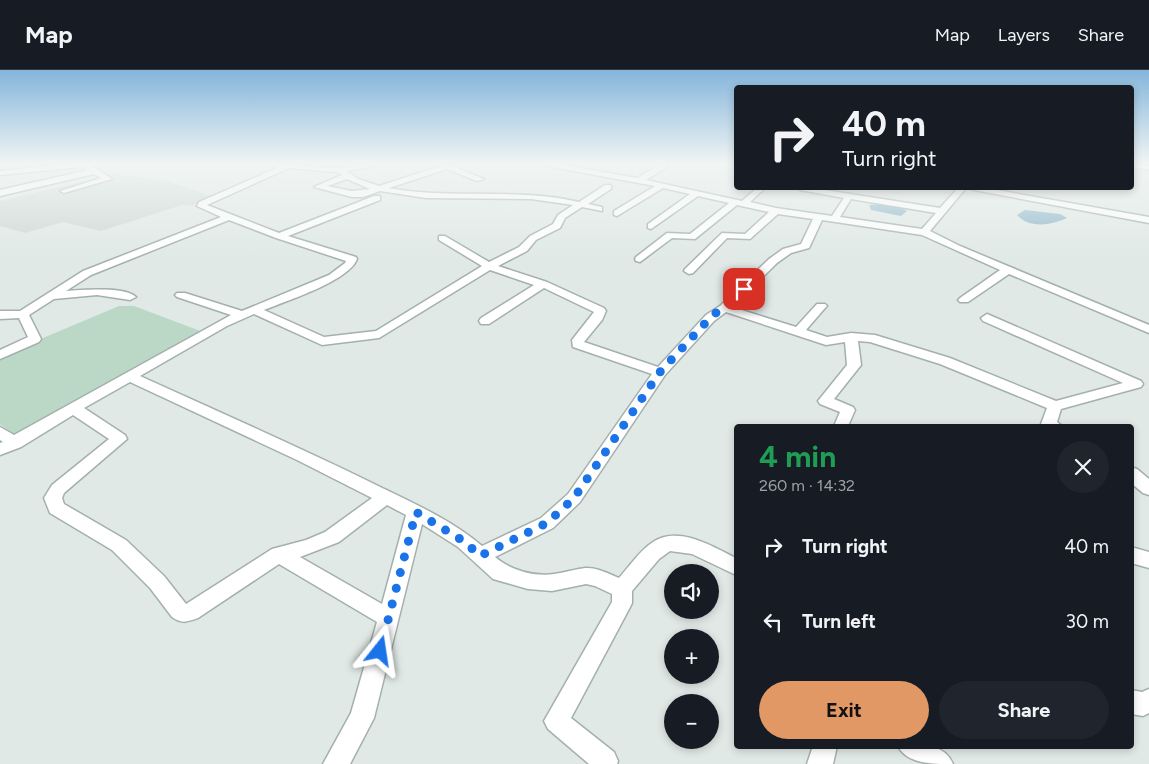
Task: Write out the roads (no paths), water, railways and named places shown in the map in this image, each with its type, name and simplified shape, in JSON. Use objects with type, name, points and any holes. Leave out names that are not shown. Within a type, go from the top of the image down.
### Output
[{"type":"street","points":[[0,450],[223,324],[333,277],[351,263],[352,259],[279,236],[201,206],[219,196]]},
{"type":"street","points":[[279,236],[380,196]]},
{"type":"street","points":[[445,196],[460,198],[509,196]]},
{"type":"street","points":[[526,196],[561,199],[599,209]]},
{"type":"street","points":[[254,310],[322,341],[380,334],[489,266],[523,249],[533,238],[557,226],[561,217],[593,196]]},
{"type":"street","points":[[617,213],[644,196]]},
{"type":"street","points":[[651,226],[692,196]]},
{"type":"street","points":[[711,196],[776,211],[924,232],[956,248],[1149,329]]},
{"type":"street","points":[[640,259],[670,236],[692,237],[749,196]]},
{"type":"street","points":[[834,220],[850,196]]},
{"type":"street","points":[[873,196],[940,211]]},
{"type":"street","points":[[924,232],[954,196]]},
{"type":"street","points":[[1020,196],[1149,220]]},
{"type":"street","points":[[689,271],[724,235],[747,237],[776,211]]},
{"type":"street","points":[[0,315],[23,314],[87,272],[229,217]]},
{"type":"street","points":[[480,556],[547,523],[574,498],[660,372],[710,318],[724,308],[787,251],[805,246],[818,218]]},
{"type":"street","points":[[442,238],[489,266],[543,284],[600,310],[598,317],[578,340],[578,344],[660,372]]},
{"type":"street","points":[[964,300],[1008,270]]},
{"type":"street","points":[[485,321],[543,284]]},
{"type":"street","points":[[49,296],[97,292],[130,297]]},
{"type":"street","points":[[181,295],[242,315]]},
{"type":"street","points":[[798,332],[822,306]]},
{"type":"street","points":[[724,308],[826,340],[851,337],[871,338],[945,361],[1055,406],[1143,382]]},
{"type":"street","points":[[0,355],[35,339],[23,314]]},
{"type":"street","points":[[987,318],[1143,382]]},
{"type":"street","points":[[841,424],[848,410],[825,401],[854,365],[851,337]]},
{"type":"street","points":[[131,377],[302,456],[416,512],[465,542],[500,573],[528,582],[552,583],[586,576],[598,578],[622,589]]},
{"type":"street","points":[[1049,424],[1055,406]]},
{"type":"street","points":[[75,409],[119,439],[58,489],[53,498],[56,508],[119,546],[157,582],[184,614],[192,612],[279,554],[309,546],[332,537],[386,497]]},
{"type":"street","points":[[0,432],[15,443]]},
{"type":"street","points":[[1134,476],[1149,489]]},
{"type":"street","points":[[336,764],[362,718],[416,512]]},
{"type":"street","points":[[604,764],[605,762],[556,721],[622,604],[622,589],[661,546],[676,543],[694,547],[734,566]]},
{"type":"street","points":[[279,554],[388,618]]},
{"type":"street","points":[[1134,556],[1149,560]]},
{"type":"street","points":[[1134,702],[1143,704],[1149,702]]},
{"type":"street","points":[[820,764],[825,749]]},
{"type":"street","points":[[915,749],[940,764]]},
{"type":"water","points":[[884,204],[897,206],[907,211],[901,216],[871,210],[869,205]]},
{"type":"water","points":[[1025,210],[1060,214],[1067,218],[1048,224],[1034,224],[1017,215]]}]
